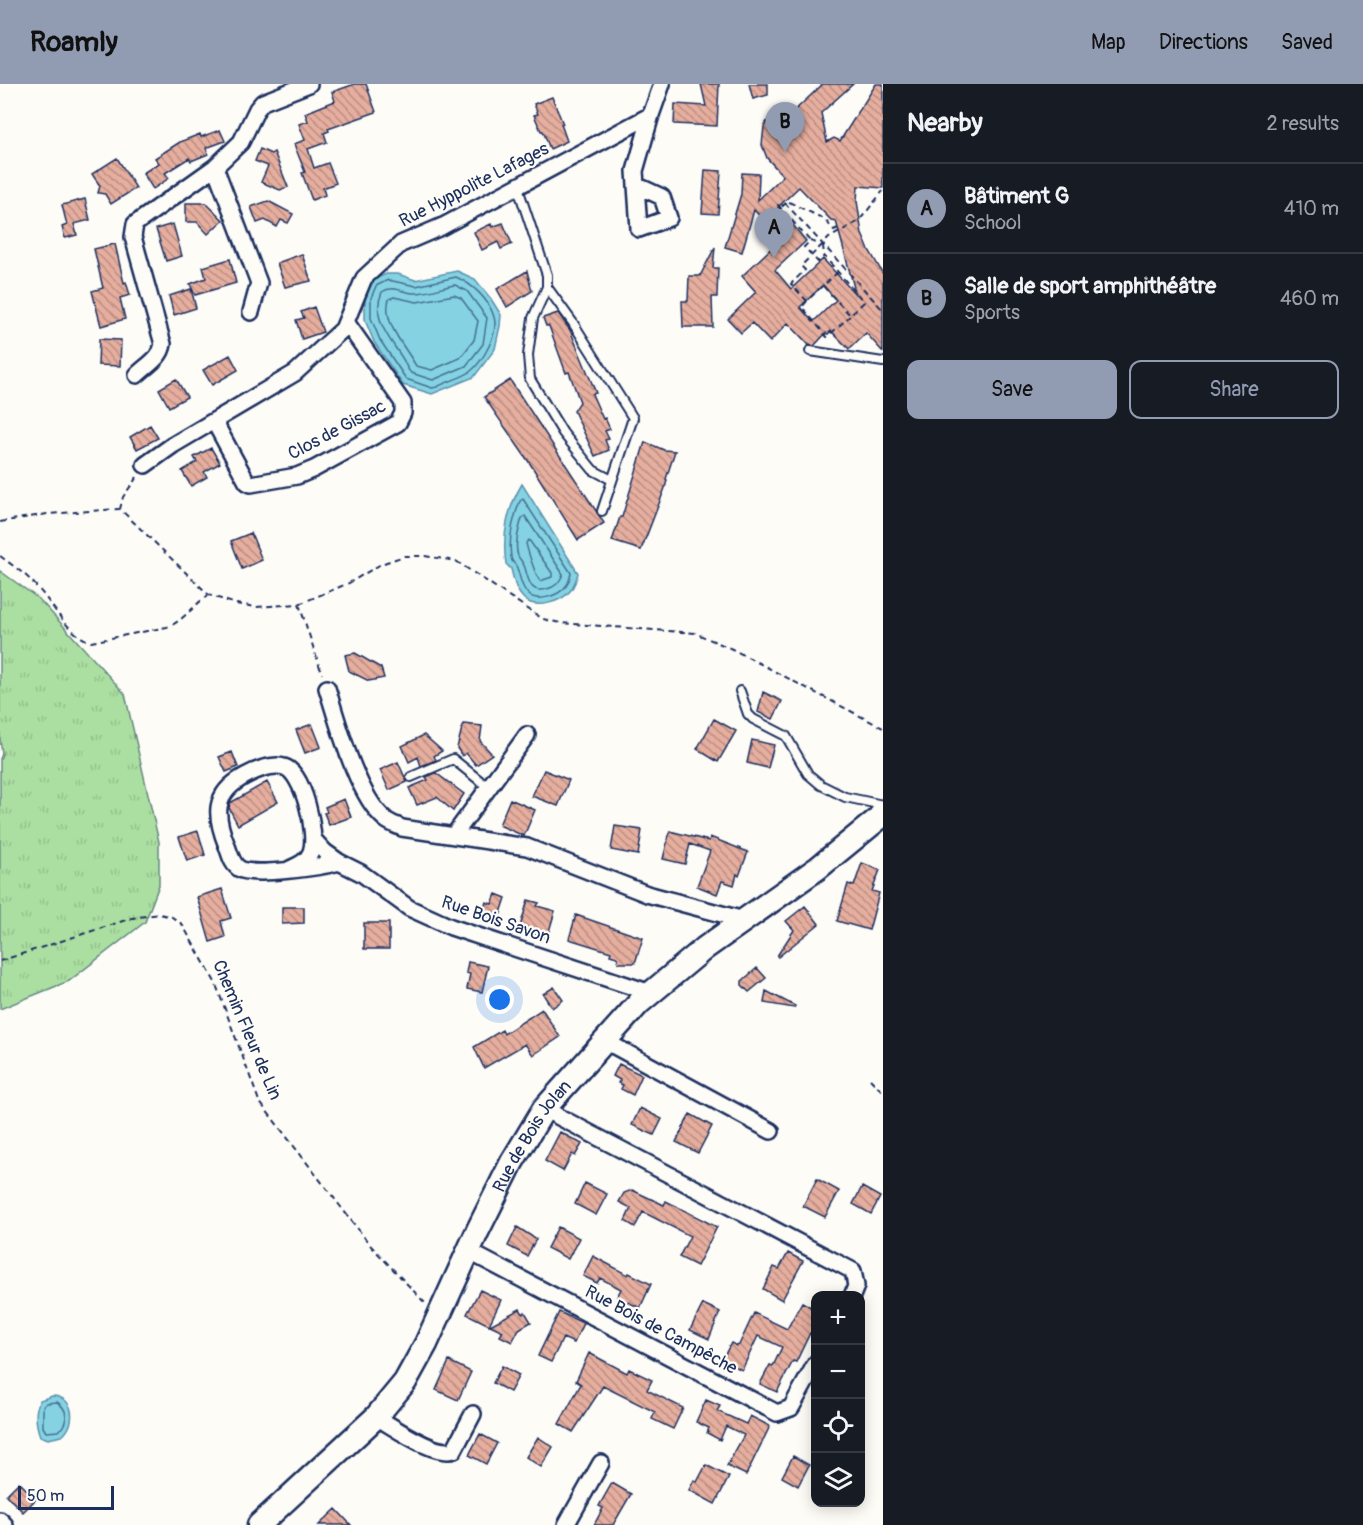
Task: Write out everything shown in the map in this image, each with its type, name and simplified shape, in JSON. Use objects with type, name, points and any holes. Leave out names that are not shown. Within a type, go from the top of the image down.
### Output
[{"type":"street","points":[[137,375],[154,361],[164,344],[133,237],[135,224],[215,167],[241,142],[257,109],[263,102],[309,84]]},
{"type":"street","points":[[636,185],[635,171],[662,84]]},
{"type":"street","name":"Rue Hyppolite Lafages","points":[[145,465],[173,445],[295,373],[343,329],[364,278],[401,244],[443,225],[651,115]]},
{"type":"street","points":[[215,167],[259,283],[251,312]]},
{"type":"street","name":"Clos de Gissac","points":[[214,421],[247,482],[251,484],[297,476],[314,469],[398,423],[403,413],[403,403],[346,322]]},
{"type":"street","points":[[327,688],[351,763],[368,797],[385,819],[402,828],[527,847],[647,894],[744,920]]},
{"type":"street","points":[[454,835],[527,735]]},
{"type":"street","points":[[290,869],[308,857],[314,828],[298,779],[291,770],[278,765],[253,772],[238,780],[220,800],[217,810],[222,832],[234,864],[248,873],[268,873],[339,862]]},
{"type":"street","name":"Rue de Bois Jolan","points":[[259,1525],[376,1417],[405,1382],[512,1162],[544,1109],[639,1003],[705,948],[818,868],[878,819],[883,812]]},
{"type":"street","name":"Rue Bois Savon","points":[[313,839],[325,852],[361,873],[409,908],[451,927],[651,993]]},
{"type":"street","points":[[605,1041],[771,1131]]},
{"type":"street","points":[[544,1109],[853,1271],[856,1286],[854,1291]]},
{"type":"street","name":"Rue Bois de Campêche","points":[[468,1251],[777,1413],[791,1407],[811,1372]]},
{"type":"street","points":[[376,1417],[425,1445],[441,1452],[448,1452],[454,1450],[473,1414]]},
{"type":"street","points":[[566,1525],[601,1463]]},
{"type":"street","points":[[0,1520],[5,1525]]},
{"type":"lane","points":[[517,185],[547,275],[547,287],[533,318],[528,355],[530,379],[563,433],[593,470],[612,480]]},
{"type":"lane","points":[[547,287],[573,323],[633,418],[602,510]]},
{"type":"lane","points":[[810,351],[883,362]]},
{"type":"lane","points":[[740,691],[748,714],[753,719],[786,736],[808,774],[821,785],[845,797],[883,805]]},
{"type":"lane","points":[[411,777],[453,759],[489,788]]},
{"type":"path","points":[[807,301],[790,284],[805,270],[801,266],[829,238],[859,221],[883,191]]},
{"type":"path","points":[[823,245],[810,241],[778,205],[780,203],[783,206],[787,201],[824,219],[834,230],[838,228]]},
{"type":"path","points":[[785,203],[883,310]]},
{"type":"path","points":[[810,241],[804,247],[818,262],[824,256]]},
{"type":"path","points":[[823,245],[824,256],[838,272],[864,302],[827,337],[802,307],[838,272]]},
{"type":"path","points":[[823,286],[850,315]]},
{"type":"path","points":[[120,509],[123,497],[145,465]]},
{"type":"path","points":[[0,522],[47,514],[120,509],[209,595],[236,604],[256,607],[299,604],[349,583],[381,564],[404,556],[425,556],[456,561],[543,619],[560,623],[695,633],[732,649],[883,728]]},
{"type":"path","points":[[0,556],[35,584],[70,629],[79,637],[91,642],[178,623],[198,602],[209,595]]},
{"type":"path","points":[[299,604],[327,688]]},
{"type":"path","name":"Chemin Fleur de Lin","points":[[0,961],[132,918],[159,914],[172,917],[182,924],[214,982],[259,1101],[371,1246],[438,1317]]},
{"type":"path","points":[[870,1079],[883,1092]]},
{"type":"green space","points":[[0,571],[39,599],[125,694],[159,842],[159,885],[145,922],[69,981],[0,1009],[0,759],[2,754],[0,739]]},
{"type":"water","points":[[457,271],[475,279],[501,315],[495,349],[474,377],[432,394],[403,385],[374,342],[365,320],[365,296],[371,281],[386,274],[398,274],[415,280]]},
{"type":"water","points":[[522,484],[578,573],[571,590],[562,598],[549,603],[535,604],[524,599],[517,588],[511,569],[506,564],[505,543],[509,513]]},
{"type":"water","points":[[52,1396],[60,1397],[69,1405],[71,1418],[67,1431],[62,1436],[48,1439],[40,1436],[36,1413],[40,1400]]},
{"type":"building","points":[[355,84],[366,84],[376,112],[328,129],[329,131],[324,133],[327,142],[308,149],[314,168],[328,163],[336,183],[323,188],[325,195],[312,200],[302,173],[305,172],[294,144],[305,140],[299,124],[308,121],[305,113],[335,101],[332,92]]},
{"type":"building","points":[[701,84],[719,84],[717,126],[674,124],[675,104],[706,106]]},
{"type":"building","points":[[749,84],[768,84],[768,95],[753,99]]},
{"type":"building","points":[[823,84],[853,84],[821,113],[827,142],[834,138],[840,141],[876,84],[883,84],[883,188],[858,186],[857,201],[862,234],[883,274],[883,352],[866,333],[849,349],[831,331],[826,333],[814,346],[809,345],[788,323],[770,342],[752,323],[741,333],[728,319],[756,292],[742,276],[781,239],[754,210],[742,252],[725,247],[741,194],[742,173],[759,174],[758,200],[783,176],[767,158],[762,145],[764,127],[770,116],[779,125]],"holes":[[[799,187],[831,220],[836,221],[856,295],[823,259],[791,289],[775,270],[806,241],[778,207]],[[823,285],[836,300],[813,322],[800,307]]]},
{"type":"building","points":[[552,97],[567,141],[550,149],[534,115],[538,114],[534,104]]},
{"type":"building","points":[[220,130],[225,141],[206,148],[208,154],[191,161],[189,158],[165,173],[169,178],[153,189],[143,173],[159,163],[155,158],[180,142],[200,134],[201,137]]},
{"type":"building","points":[[260,149],[271,154],[274,152],[288,187],[280,190],[261,182],[268,166],[255,161]]},
{"type":"building","points":[[117,158],[136,188],[111,204],[105,194],[98,193],[100,186],[92,174]]},
{"type":"building","points":[[705,170],[721,171],[718,214],[702,213]]},
{"type":"building","points":[[85,199],[90,220],[74,224],[77,235],[65,238],[62,227],[67,225],[62,205]]},
{"type":"building","points":[[268,201],[293,214],[288,223],[281,220],[277,227],[265,220],[257,223],[251,207]]},
{"type":"building","points":[[186,203],[206,203],[223,220],[208,234],[197,222],[186,222]]},
{"type":"building","points":[[503,223],[512,244],[501,249],[498,242],[482,250],[474,232],[491,224],[492,227]]},
{"type":"building","points":[[173,224],[182,256],[166,261],[156,229]]},
{"type":"building","points":[[115,244],[124,283],[126,282],[130,295],[120,298],[125,319],[101,326],[92,291],[103,288],[94,249]]},
{"type":"building","points":[[715,247],[713,268],[718,268],[717,297],[712,297],[713,327],[683,327],[682,301],[688,301],[689,276],[700,276]]},
{"type":"building","points":[[302,254],[311,281],[285,287],[277,263]]},
{"type":"building","points":[[230,259],[236,283],[195,295],[190,284],[206,278],[203,267]]},
{"type":"building","points":[[527,271],[532,291],[507,307],[497,289]]},
{"type":"building","points":[[191,289],[196,308],[174,315],[169,296]]},
{"type":"building","points":[[314,307],[323,332],[302,339],[296,320],[304,318],[301,312]]},
{"type":"building","points":[[558,313],[570,330],[596,393],[592,394],[610,429],[605,431],[609,439],[605,440],[609,450],[595,456],[574,411],[580,402],[569,372],[566,373],[549,326],[546,326],[543,318]]},
{"type":"building","points":[[99,339],[121,340],[120,366],[98,365]]},
{"type":"building","points":[[230,355],[238,370],[212,385],[203,370]]},
{"type":"building","points":[[176,379],[187,397],[169,407],[159,389]]},
{"type":"building","points":[[510,380],[604,523],[578,540],[531,465],[484,397]]},
{"type":"building","points":[[150,425],[158,438],[137,449],[130,437]]},
{"type":"building","points":[[645,442],[664,450],[675,451],[665,488],[641,550],[612,541],[620,517],[622,517]]},
{"type":"building","points":[[211,448],[220,463],[204,472],[207,477],[191,486],[182,471],[197,462],[194,457]]},
{"type":"building","points":[[251,533],[262,560],[242,569],[231,541]]},
{"type":"building","points":[[355,653],[381,668],[384,678],[369,681],[349,671],[345,655]]},
{"type":"building","points":[[763,692],[782,701],[773,719],[758,712]]},
{"type":"building","points":[[714,719],[736,731],[718,762],[697,749]]},
{"type":"building","points":[[312,724],[321,747],[305,753],[296,730]]},
{"type":"building","points":[[463,724],[482,726],[480,741],[492,754],[476,765],[466,753],[462,756],[457,748]]},
{"type":"building","points":[[424,735],[442,751],[434,756],[436,760],[421,766],[418,757],[409,762],[402,746]]},
{"type":"building","points":[[752,740],[774,745],[768,768],[747,763]]},
{"type":"building","points":[[232,752],[238,767],[226,772],[219,757]]},
{"type":"building","points":[[398,762],[407,782],[389,790],[380,770]]},
{"type":"building","points":[[544,770],[569,780],[558,806],[532,796]]},
{"type":"building","points":[[436,773],[464,794],[453,811],[437,797],[417,805],[409,788],[428,780],[426,777]]},
{"type":"building","points":[[267,782],[278,802],[238,825],[229,808],[230,803]]},
{"type":"building","points":[[344,799],[351,817],[329,825],[324,813],[327,812],[325,807]]},
{"type":"building","points":[[510,799],[535,810],[524,836],[499,825]]},
{"type":"building","points":[[615,826],[642,830],[638,855],[611,850]]},
{"type":"building","points":[[198,831],[205,855],[187,861],[179,837]]},
{"type":"building","points":[[670,831],[709,841],[710,837],[748,852],[734,885],[722,881],[717,894],[697,886],[710,851],[690,844],[685,864],[663,859]]},
{"type":"building","points":[[862,863],[880,870],[872,891],[879,893],[869,930],[837,921],[848,884],[854,886]]},
{"type":"building","points":[[222,889],[231,918],[221,921],[225,937],[210,942],[197,897]]},
{"type":"building","points":[[496,894],[506,898],[498,922],[481,917],[486,902],[492,904]]},
{"type":"building","points":[[528,900],[539,903],[537,906],[555,911],[547,938],[519,930]]},
{"type":"building","points":[[805,906],[819,924],[778,957],[794,930],[786,921]]},
{"type":"building","points":[[282,907],[304,907],[304,923],[282,924]]},
{"type":"building","points":[[576,915],[643,938],[635,963],[619,963],[617,957],[610,955],[611,952],[569,939]]},
{"type":"building","points":[[364,923],[389,923],[389,949],[364,949]]},
{"type":"building","points":[[468,962],[488,966],[482,992],[467,989],[470,974],[466,973]]},
{"type":"building","points":[[757,968],[766,978],[749,992],[742,985],[742,981]]},
{"type":"building","points":[[554,987],[563,1000],[552,1008],[543,994]]},
{"type":"building","points":[[766,991],[795,1006],[794,1008],[764,1003]]},
{"type":"building","points":[[542,1009],[560,1037],[533,1055],[525,1044],[484,1068],[474,1047],[502,1030],[504,1034]]},
{"type":"building","points":[[619,1064],[642,1075],[633,1095],[621,1089],[623,1085],[618,1083],[620,1080],[613,1076]]},
{"type":"building","points":[[640,1108],[662,1119],[654,1135],[632,1125]]},
{"type":"building","points":[[690,1114],[712,1126],[698,1153],[676,1142]]},
{"type":"building","points":[[560,1132],[582,1144],[575,1156],[572,1154],[563,1171],[545,1161]]},
{"type":"building","points":[[817,1179],[839,1191],[825,1217],[803,1206]]},
{"type":"building","points":[[585,1183],[607,1194],[596,1215],[575,1204]]},
{"type":"building","points":[[862,1187],[880,1197],[871,1214],[853,1204]]},
{"type":"building","points":[[632,1190],[664,1205],[666,1201],[717,1227],[697,1266],[679,1257],[690,1236],[643,1212],[635,1227],[625,1221],[631,1208],[619,1202],[624,1193]]},
{"type":"building","points":[[517,1227],[536,1239],[527,1256],[508,1246]]},
{"type":"building","points":[[558,1227],[579,1238],[568,1259],[547,1248]]},
{"type":"building","points":[[788,1253],[803,1261],[782,1300],[763,1289],[774,1267],[779,1269]]},
{"type":"building","points":[[593,1256],[628,1275],[629,1273],[651,1284],[640,1308],[617,1297],[621,1289],[600,1278],[597,1283],[583,1276]]},
{"type":"building","points":[[480,1290],[501,1300],[489,1325],[467,1314]]},
{"type":"building","points":[[802,1302],[811,1307],[811,1334],[777,1392],[760,1384],[770,1365],[773,1366],[782,1347],[758,1336],[742,1370],[722,1360],[731,1343],[739,1345],[754,1313],[787,1329]]},
{"type":"building","points":[[703,1304],[720,1312],[709,1339],[690,1330]]},
{"type":"building","points":[[520,1309],[523,1314],[525,1312],[531,1322],[519,1329],[512,1342],[500,1336],[503,1331],[490,1325]]},
{"type":"building","points":[[559,1312],[583,1323],[574,1343],[563,1338],[551,1362],[538,1356]]},
{"type":"building","points":[[589,1353],[627,1373],[629,1369],[652,1380],[647,1390],[683,1408],[673,1429],[652,1419],[655,1412],[603,1386],[573,1432],[559,1424],[581,1384],[576,1381]]},
{"type":"building","points":[[449,1361],[471,1372],[458,1400],[436,1390]]},
{"type":"building","points":[[502,1366],[519,1375],[510,1392],[493,1383]]},
{"type":"building","points":[[706,1400],[720,1406],[717,1411],[746,1424],[750,1416],[770,1426],[746,1475],[727,1466],[744,1435],[726,1426],[720,1440],[707,1433],[709,1428],[696,1422]]},
{"type":"building","points":[[480,1434],[497,1443],[486,1464],[469,1455]]},
{"type":"building","points":[[538,1437],[553,1447],[541,1467],[526,1457]]},
{"type":"building","points":[[793,1456],[809,1465],[798,1486],[782,1477]]},
{"type":"building","points":[[706,1465],[729,1477],[715,1504],[689,1490],[694,1480],[697,1482]]},
{"type":"building","points":[[19,1482],[36,1499],[23,1512],[6,1495]]},
{"type":"building","points":[[612,1483],[631,1494],[613,1525],[594,1525],[603,1508],[599,1506]]},
{"type":"building","points":[[336,1509],[351,1525],[319,1525]]},
{"type":"place","name":"Salle de sport amphithéâtre","points":[[785,152]]},
{"type":"place","name":"Bâtiment G","points":[[774,258]]}]
